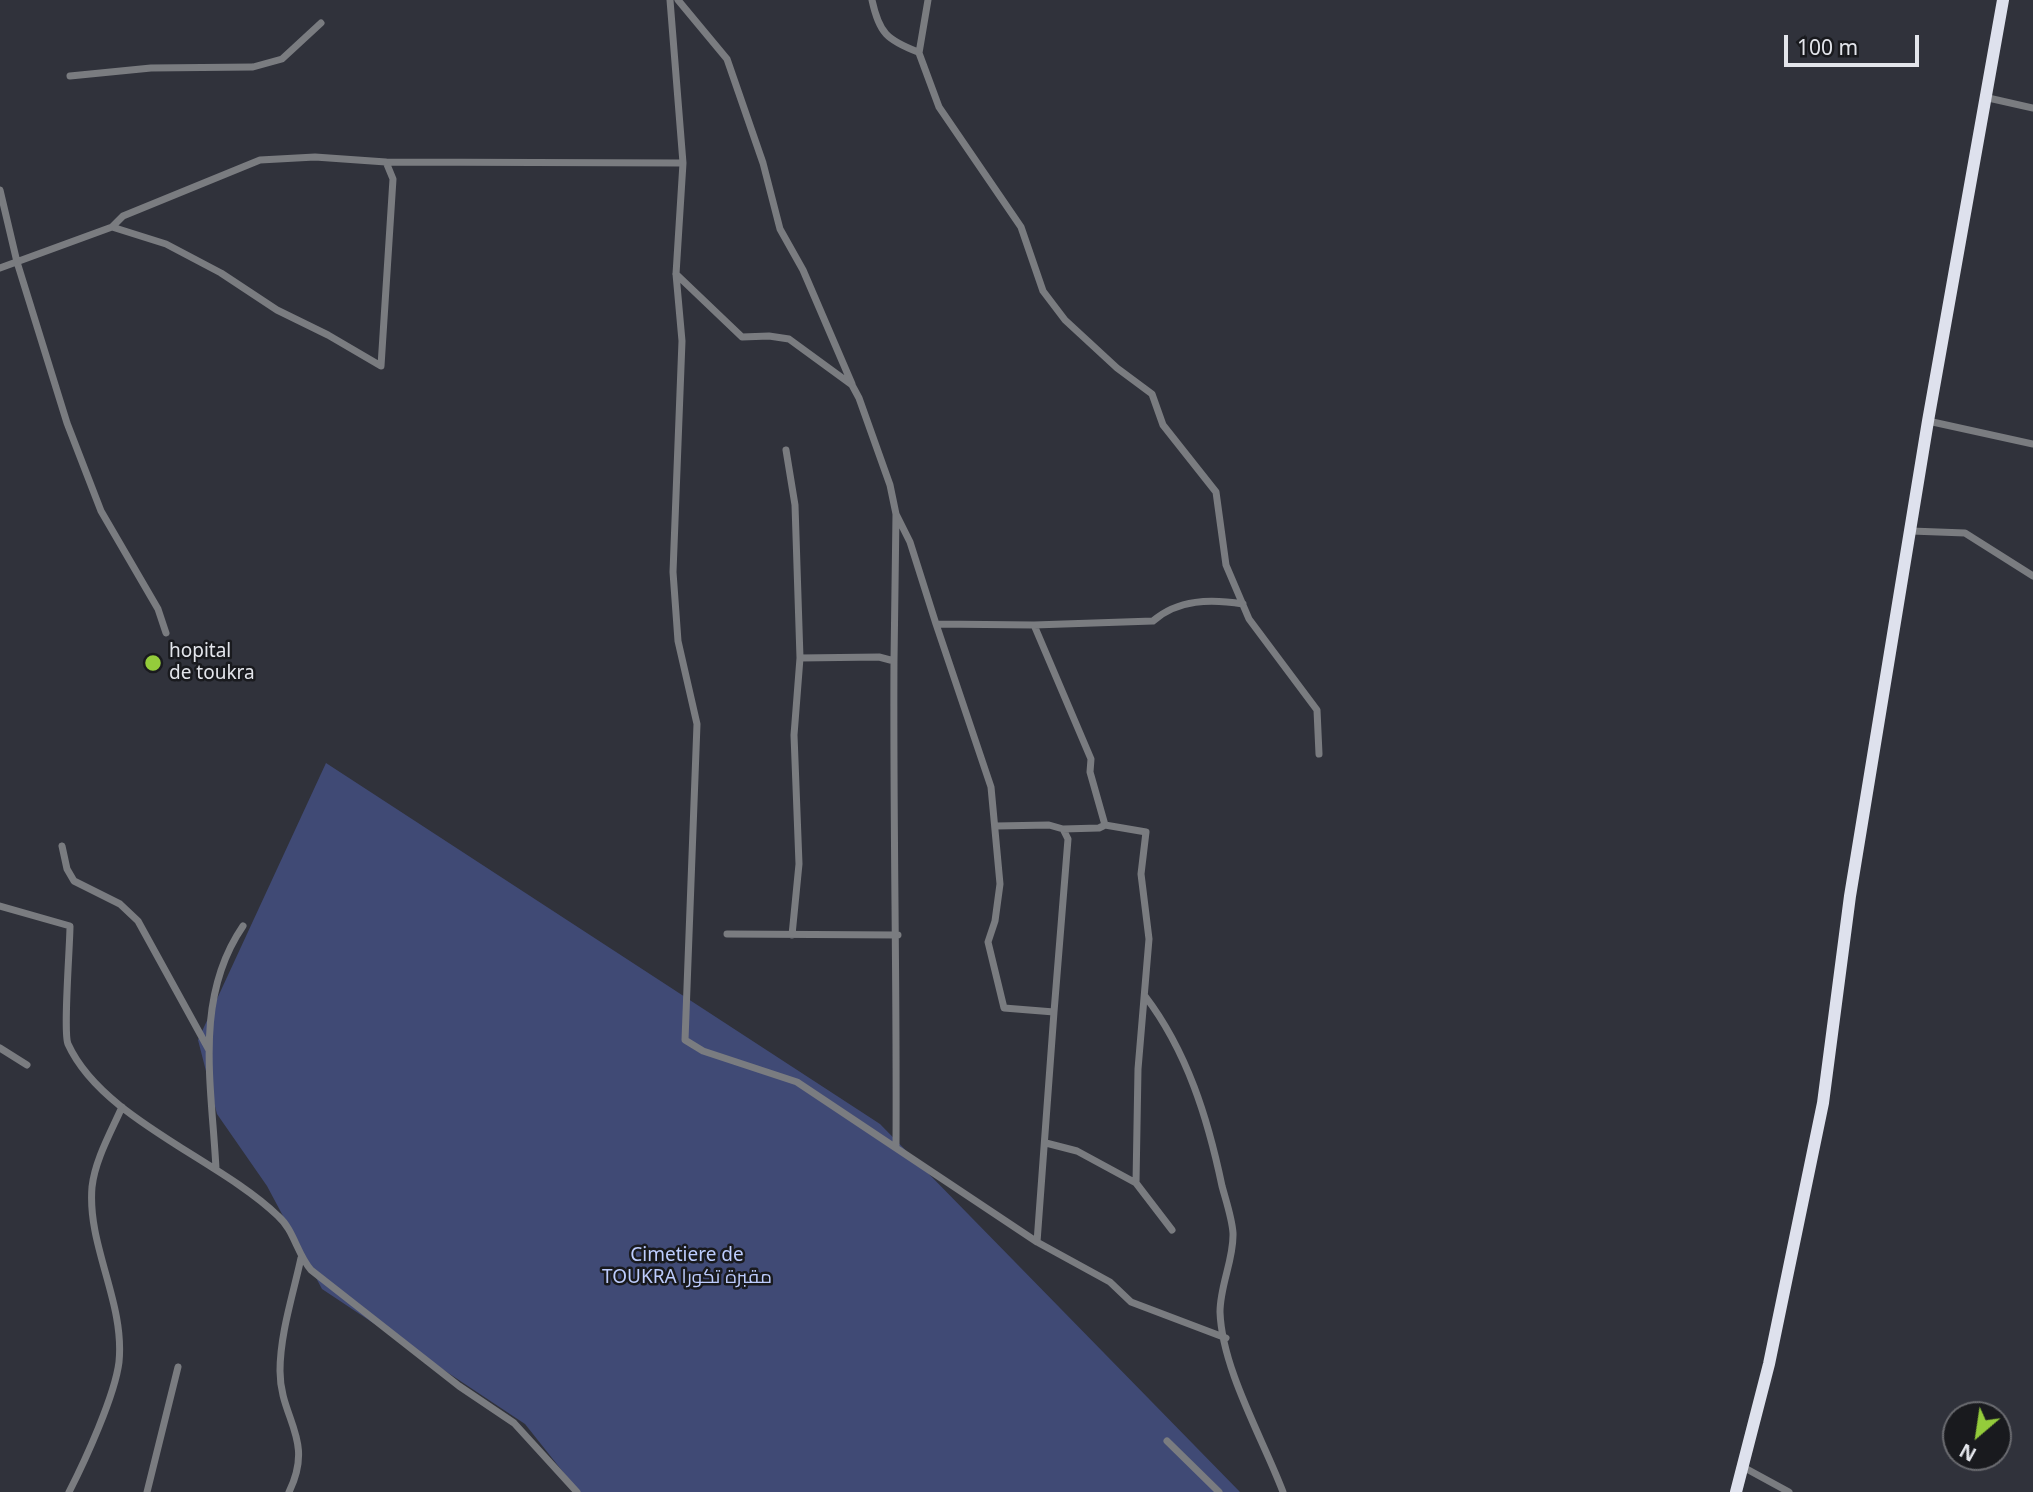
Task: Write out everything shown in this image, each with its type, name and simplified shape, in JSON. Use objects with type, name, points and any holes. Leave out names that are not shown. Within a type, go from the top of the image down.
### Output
[{"type":"highway","points":[[1736,1492],[1769,1364],[1823,1103],[1850,896],[1928,421],[2003,0]]},
{"type":"street","points":[[670,0],[683,163],[676,274],[682,341],[673,572],[678,640],[697,723],[685,1040],[703,1051],[797,1082],[1037,1242],[1110,1282],[1131,1302],[1226,1338]]},
{"type":"street","points":[[678,0],[727,59],[763,163],[780,229],[803,270],[852,385],[890,485],[896,514],[893,822],[898,934],[896,1146]]},
{"type":"street","points":[[872,0],[877,26],[896,43],[918,51]]},
{"type":"street","points":[[928,0],[919,53],[939,107],[1020,228],[1043,291],[1065,320],[1117,368],[1152,394],[1163,425],[1216,492],[1226,565],[1249,619],[1317,710],[1319,754]]},
{"type":"street","points":[[70,76],[151,68],[253,67],[282,59],[321,23]]},
{"type":"street","points":[[1984,97],[2033,108]]},
{"type":"street","points":[[0,268],[111,227],[132,212],[260,160],[314,157],[386,162],[683,163]]},
{"type":"street","points":[[111,227],[166,244],[221,273],[277,310],[381,366],[393,179],[386,162]]},
{"type":"street","points":[[0,190],[17,262],[67,423],[101,511],[158,609],[166,633]]},
{"type":"street","points":[[676,274],[742,337],[769,336],[789,339],[852,385]]},
{"type":"street","points":[[1928,421],[2033,444]]},
{"type":"street","points":[[786,450],[794,505],[800,658],[794,735],[799,864],[792,935]]},
{"type":"street","points":[[896,514],[910,542],[991,787],[1000,884],[995,921],[988,942],[1004,1008],[1054,1012]]},
{"type":"street","points":[[1911,531],[1965,533],[2033,576]]},
{"type":"street","points":[[936,624],[1034,625],[1153,621],[1167,609],[1192,603],[1216,600],[1243,604]]},
{"type":"street","points":[[1034,625],[1091,759],[1090,772],[1105,825]]},
{"type":"street","points":[[800,658],[879,657],[894,661]]},
{"type":"street","points":[[996,826],[1049,825],[1063,829],[1099,828],[1105,825],[1146,832],[1141,874],[1149,939],[1138,1069],[1136,1183]]},
{"type":"street","points":[[1037,1242],[1068,839],[1063,829]]},
{"type":"street","points":[[62,846],[67,869],[74,881],[120,904],[138,921],[209,1050]]},
{"type":"street","points":[[0,906],[70,926],[67,1042],[99,1087],[122,1107],[216,1168],[279,1216],[300,1258],[323,1280],[438,1370],[514,1423],[577,1492]]},
{"type":"street","points":[[216,1168],[209,1050],[215,985],[223,960],[243,926]]},
{"type":"street","points":[[727,934],[898,934]]},
{"type":"street","points":[[1144,996],[1158,1013],[1192,1078],[1216,1155],[1233,1233],[1220,1312],[1249,1415],[1283,1492]]},
{"type":"street","points":[[0,1048],[27,1065]]},
{"type":"street","points":[[69,1492],[109,1395],[118,1362],[117,1318],[91,1207],[99,1162],[122,1107]]},
{"type":"street","points":[[1046,1143],[1077,1151],[1136,1183],[1172,1230]]},
{"type":"street","points":[[289,1492],[299,1467],[299,1443],[282,1394],[280,1372],[300,1258]]},
{"type":"street","points":[[147,1492],[178,1367]]},
{"type":"street","points":[[1167,1441],[1219,1492]]},
{"type":"street","points":[[1743,1466],[1789,1492]]},
{"type":"green space","name":"Cimetiere de TOUKRA مقبرة تكورا","points":[[326,763],[880,1124],[1240,1492],[579,1492],[525,1424],[322,1289],[267,1186],[217,1114],[198,1040]]},
{"type":"place","name":"hopital de toukra","points":[[153,663]]}]
